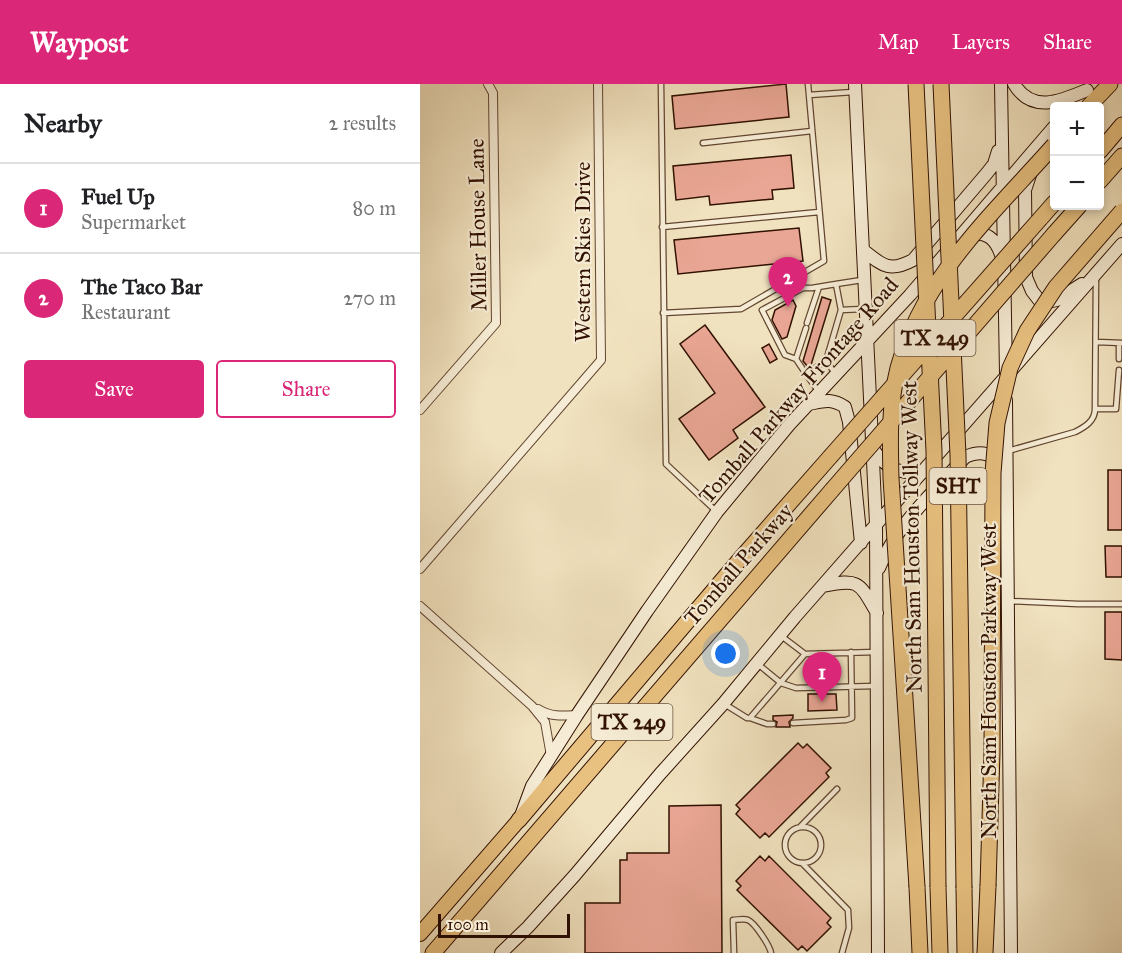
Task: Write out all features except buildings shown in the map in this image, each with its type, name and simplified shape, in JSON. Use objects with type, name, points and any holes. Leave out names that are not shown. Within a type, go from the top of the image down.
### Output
[{"type":"highway","name":"North Sam Houston Tollway West","points":[[916,84],[934,451],[939,953]]},
{"type":"highway","name":"North Sam Houston Tollway West","points":[[941,84],[958,455],[965,953]]},
{"type":"highway","points":[[1093,102],[1110,84]]},
{"type":"highway","points":[[1104,146],[1122,125]]},
{"type":"highway","points":[[920,953],[891,478],[890,417],[898,370],[912,325],[935,284],[955,255],[1050,149]]},
{"type":"highway","points":[[1104,177],[1122,156]]},
{"type":"highway","name":"Tomball Parkway","points":[[519,820],[742,556],[1050,208]]},
{"type":"highway","name":"Tomball Parkway","points":[[433,953],[1075,210]]},
{"type":"highway","points":[[985,953],[992,752],[993,473],[997,423],[1010,368],[1027,331],[1056,287],[1122,211]]},
{"type":"main road","name":"North Sam Houston Parkway West","points":[[1001,84],[1011,953]]},
{"type":"main road","points":[[1014,84],[1019,92],[1030,99],[1045,103],[1060,102],[1090,87]]},
{"type":"main road","points":[[1076,102],[1090,87]]},
{"type":"main road","points":[[855,88],[876,524],[879,953]]},
{"type":"main road","name":"Tomball Parkway Frontage Road","points":[[519,820],[532,786],[551,756],[717,512],[808,404],[910,295],[1050,132]]},
{"type":"main road","points":[[1050,135],[1034,162],[1025,190],[1026,277],[1039,300],[1047,303],[1057,300],[1096,274]]},
{"type":"main road","points":[[863,250],[880,264],[890,267],[901,267],[913,260],[994,164],[1001,141]]},
{"type":"main road","points":[[954,243],[971,234],[990,236],[997,244],[1004,265]]},
{"type":"main road","points":[[501,953],[567,884],[876,524],[1122,244]]},
{"type":"main road","points":[[808,404],[826,400],[836,401],[845,407],[849,422],[861,543]]},
{"type":"main road","points":[[872,448],[886,466],[908,473],[922,473]]},
{"type":"main road","points":[[877,574],[887,549],[899,530],[965,457],[977,452],[992,455],[1002,463],[1007,476]]},
{"type":"main road","points":[[823,586],[844,581],[852,582],[865,593],[877,612]]},
{"type":"main road","name":"Tomball Parkway","points":[[420,934],[519,820]]},
{"type":"street","name":"Miller House Lane","points":[[420,410],[496,323],[493,93],[488,84]]},
{"type":"street","name":"Western Skies Drive","points":[[420,569],[601,360],[598,84]]},
{"type":"street","points":[[420,606],[532,706],[545,722],[551,756]]},
{"type":"street","points":[[532,706],[547,715],[558,717],[578,715]]},
{"type":"lane","points":[[661,84],[666,464],[717,512]]},
{"type":"lane","points":[[663,313],[741,309],[824,261],[808,84]]},
{"type":"lane","points":[[809,95],[855,88]]},
{"type":"lane","points":[[703,143],[812,131]]},
{"type":"lane","points":[[662,227],[819,212]]},
{"type":"lane","points":[[1007,451],[1075,432],[1084,428],[1093,419],[1097,342],[1096,274]]},
{"type":"lane","points":[[819,392],[796,359],[785,355],[762,310],[803,288],[865,280]]},
{"type":"lane","points":[[806,374],[825,361],[841,310],[836,284]]},
{"type":"lane","points":[[796,359],[819,287]]},
{"type":"lane","points":[[841,310],[866,309]]},
{"type":"lane","points":[[1097,342],[1121,343],[1119,359]]},
{"type":"lane","points":[[825,361],[836,374]]},
{"type":"lane","points":[[1095,409],[1116,410],[1119,370]]},
{"type":"lane","points":[[1008,601],[1122,604]]},
{"type":"lane","points":[[780,635],[805,654],[878,652]]},
{"type":"lane","points":[[793,723],[850,720],[853,716],[851,652]]},
{"type":"lane","points":[[750,718],[805,654]]},
{"type":"lane","points":[[757,663],[781,683],[795,688],[878,686]]},
{"type":"lane","points":[[723,704],[747,718],[773,724]]},
{"type":"lane","points":[[837,789],[801,827],[790,832],[785,849],[791,858],[802,863],[848,910],[849,928],[842,953]]},
{"type":"lane","points":[[801,827],[812,829],[819,838],[820,844],[818,855],[802,863]]},
{"type":"lane","points":[[734,953],[733,920],[742,919],[754,925],[770,947],[771,953]]},
{"type":"place","name":"The Taco Bar","points":[[788,307]]},
{"type":"place","name":"Fuel Up","points":[[822,702]]}]
